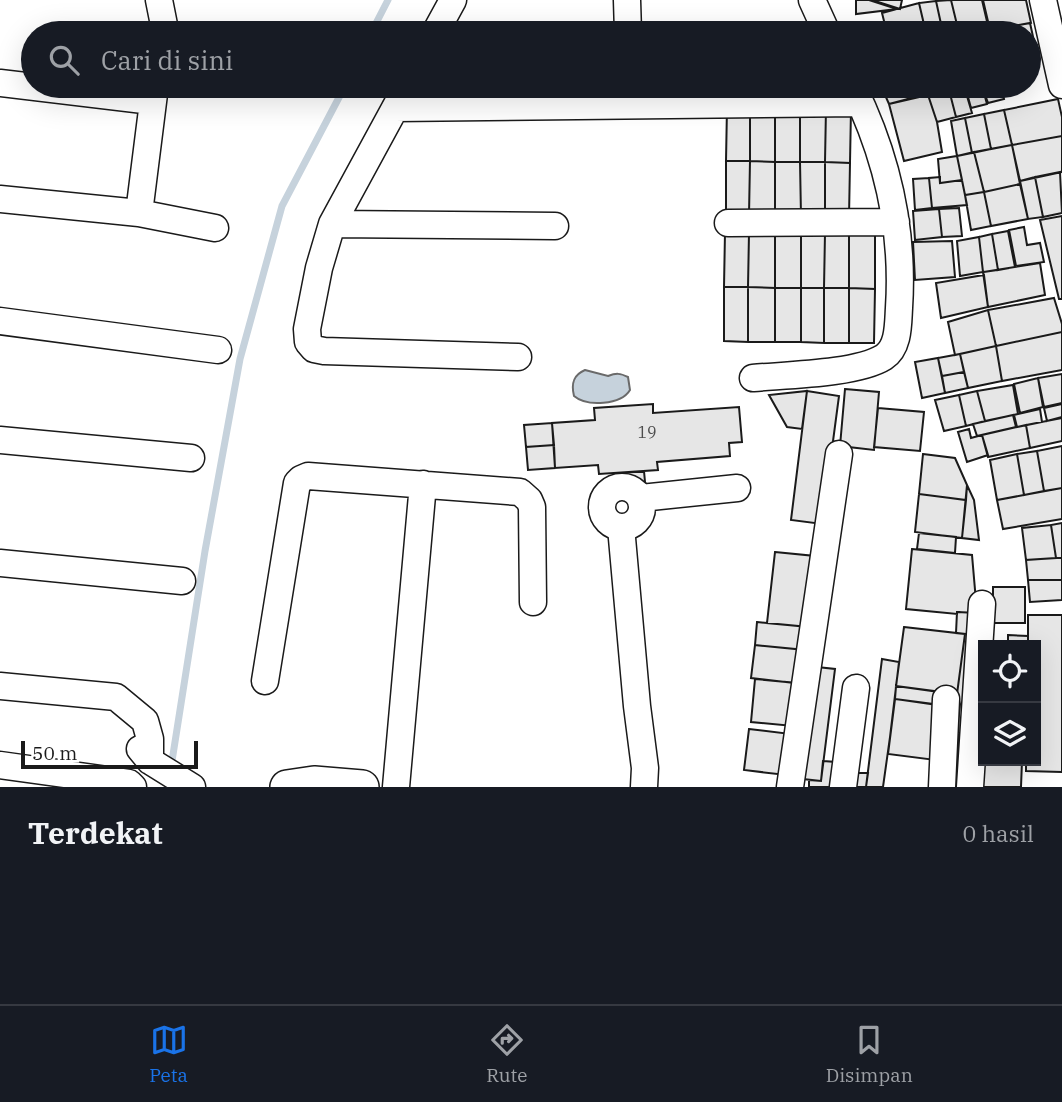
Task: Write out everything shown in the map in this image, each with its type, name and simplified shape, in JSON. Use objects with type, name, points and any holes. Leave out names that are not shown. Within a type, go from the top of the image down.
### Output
[{"type":"main road","points":[[287,787],[314,783],[362,787]]},
{"type":"street","points":[[159,0],[163,21]]},
{"type":"street","points":[[442,21],[453,0]]},
{"type":"street","points":[[627,0],[628,21]]},
{"type":"street","points":[[812,0],[822,21]]},
{"type":"street","points":[[1043,0],[1062,85]]},
{"type":"street","points":[[0,83],[21,84]]},
{"type":"street","points":[[139,213],[153,98]]},
{"type":"street","points":[[400,98],[332,224],[319,268],[307,329],[308,342],[314,349],[324,351],[518,356]]},
{"type":"street","points":[[753,378],[855,367],[886,356],[893,346],[898,328],[901,274],[896,222],[882,160],[858,98]]},
{"type":"street","points":[[0,199],[139,213],[215,228]]},
{"type":"street","points":[[728,223],[896,222]]},
{"type":"street","points":[[332,224],[555,226]]},
{"type":"street","points":[[0,321],[218,350]]},
{"type":"street","points":[[0,440],[191,458]]},
{"type":"street","points":[[790,787],[839,454]]},
{"type":"street","points":[[265,681],[301,479],[308,477],[423,484],[514,491],[524,495],[531,507],[533,602]]},
{"type":"street","points":[[396,787],[423,484]]},
{"type":"street","points":[[644,787],[645,768],[621,527],[610,523],[603,513],[603,501],[609,491],[621,486],[633,489],[641,498],[737,488]]},
{"type":"street","points":[[0,563],[182,581]]},
{"type":"street","points":[[970,787],[982,604]]},
{"type":"street","points":[[0,686],[116,697],[126,704],[137,743],[150,761],[192,787]]},
{"type":"street","points":[[843,787],[856,688]]},
{"type":"street","points":[[942,787],[946,699]]},
{"type":"street","points":[[0,765],[129,783],[133,787]]},
{"type":"shaded area","points":[[585,370],[608,376],[618,374],[628,377],[630,390],[619,399],[604,403],[580,400],[574,396],[573,384],[575,377]]},
{"type":"building","points":[[856,0],[869,0],[897,9],[856,14]]},
{"type":"building","points":[[872,0],[902,0],[900,9]]},
{"type":"building","points":[[951,0],[956,21],[940,21],[936,1]]},
{"type":"building","points":[[951,0],[982,0],[987,21],[956,21]]},
{"type":"building","points":[[983,0],[1026,0],[1031,21],[988,21]]},
{"type":"building","points":[[936,1],[940,21],[923,21],[919,3]]},
{"type":"building","points":[[919,3],[923,21],[884,21],[882,13]]},
{"type":"building","points":[[886,98],[908,99],[889,104]]},
{"type":"building","points":[[929,98],[951,98],[956,117],[937,122]]},
{"type":"building","points":[[929,98],[937,122],[942,152],[904,161],[889,104]]},
{"type":"building","points":[[951,98],[968,98],[972,113],[956,117]]},
{"type":"building","points":[[968,98],[985,98],[987,104],[971,108]]},
{"type":"building","points":[[986,98],[1004,98],[1004,99],[988,103]]},
{"type":"building","points":[[1058,99],[1062,136],[1012,145],[1004,110]]},
{"type":"building","points":[[727,107],[750,107],[750,161],[726,161]]},
{"type":"building","points":[[750,107],[775,108],[775,162],[750,161]]},
{"type":"building","points":[[775,108],[800,108],[800,162],[775,162]]},
{"type":"building","points":[[800,108],[826,108],[825,162],[800,162]]},
{"type":"building","points":[[826,108],[851,109],[850,163],[825,162]]},
{"type":"building","points":[[1004,110],[1012,145],[991,149],[984,114]]},
{"type":"building","points":[[984,114],[991,149],[972,153],[965,118]]},
{"type":"building","points":[[965,118],[972,153],[957,156],[951,121]]},
{"type":"building","points":[[1062,136],[1062,172],[1020,181],[1012,145]]},
{"type":"building","points":[[1012,145],[1020,184],[984,192],[974,152]]},
{"type":"building","points":[[974,152],[984,192],[965,195],[957,156]]},
{"type":"building","points":[[957,156],[962,180],[940,183],[938,159]]},
{"type":"building","points":[[726,161],[750,161],[749,215],[726,215]]},
{"type":"building","points":[[750,161],[775,162],[775,215],[749,215]]},
{"type":"building","points":[[775,162],[800,162],[801,216],[775,215]]},
{"type":"building","points":[[800,162],[825,162],[825,216],[801,216]]},
{"type":"building","points":[[825,162],[850,163],[849,217],[825,216]]},
{"type":"building","points":[[1060,172],[1062,213],[1043,217],[1035,177]]},
{"type":"building","points":[[940,177],[940,183],[962,180],[967,205],[932,208],[929,178]]},
{"type":"building","points":[[1035,177],[1043,217],[1028,219],[1020,181]]},
{"type":"building","points":[[929,178],[932,208],[915,210],[913,179]]},
{"type":"building","points":[[1020,184],[1028,219],[991,226],[984,192]]},
{"type":"building","points":[[984,192],[991,226],[971,230],[965,195]]},
{"type":"building","points":[[959,208],[962,236],[942,237],[939,209]]},
{"type":"building","points":[[939,209],[942,237],[915,240],[913,211]]},
{"type":"building","points":[[1062,216],[1062,299],[1059,299],[1040,220]]},
{"type":"building","points":[[1024,227],[1027,245],[1040,243],[1044,262],[1016,266],[1009,230]]},
{"type":"building","points":[[1008,231],[1015,267],[998,270],[992,234]]},
{"type":"building","points":[[725,232],[749,233],[748,287],[724,287]]},
{"type":"building","points":[[749,233],[775,233],[775,288],[748,287]]},
{"type":"building","points":[[775,233],[801,233],[801,288],[775,288]]},
{"type":"building","points":[[801,233],[825,233],[824,288],[801,288]]},
{"type":"building","points":[[825,233],[849,234],[849,288],[824,288]]},
{"type":"building","points":[[849,234],[875,234],[875,289],[849,288]]},
{"type":"building","points":[[992,234],[998,270],[983,272],[979,237]]},
{"type":"building","points":[[979,237],[983,272],[960,276],[957,241]]},
{"type":"building","points":[[952,241],[955,277],[915,280],[913,242]]},
{"type":"building","points":[[1040,263],[1045,295],[988,307],[983,272]]},
{"type":"building","points":[[984,275],[988,307],[941,318],[936,283]]},
{"type":"building","points":[[724,287],[748,287],[748,342],[724,341]]},
{"type":"building","points":[[748,287],[775,288],[775,342],[748,342]]},
{"type":"building","points":[[775,288],[801,288],[801,342],[775,342]]},
{"type":"building","points":[[801,288],[824,288],[824,343],[801,342]]},
{"type":"building","points":[[824,288],[849,288],[849,343],[824,343]]},
{"type":"building","points":[[849,288],[875,289],[874,343],[849,343]]},
{"type":"building","points":[[1054,298],[1062,332],[996,346],[988,310]]},
{"type":"building","points":[[988,310],[996,346],[955,355],[948,322]]},
{"type":"building","points":[[1062,332],[1062,370],[1002,381],[996,346]]},
{"type":"building","points":[[996,346],[1002,381],[968,388],[960,354]]},
{"type":"building","points":[[960,354],[964,372],[942,376],[938,358]]},
{"type":"building","points":[[938,358],[945,393],[922,398],[915,362]]},
{"type":"building","points":[[964,372],[968,388],[945,393],[942,376]]},
{"type":"building","points":[[1062,374],[1062,403],[1044,407],[1038,378]]},
{"type":"building","points":[[1038,378],[1043,407],[1020,413],[1014,384]]},
{"type":"building","points":[[1013,385],[1018,414],[985,421],[977,391]]},
{"type":"building","points":[[845,389],[879,392],[874,450],[840,446]]},
{"type":"building","points":[[807,391],[802,429],[787,427],[769,395]]},
{"type":"building","points":[[807,391],[839,396],[822,524],[791,520]]},
{"type":"building","points":[[977,391],[985,421],[966,426],[959,395]]},
{"type":"building","points":[[959,395],[966,426],[944,431],[935,400]]},
{"type":"building","points":[[653,404],[653,413],[739,407],[742,442],[729,443],[730,456],[657,462],[658,470],[599,474],[598,465],[555,468],[552,423],[595,420],[594,408]]},
{"type":"building","points":[[1062,404],[1062,417],[1047,421],[1044,408]]},
{"type":"building","points":[[878,408],[924,412],[920,451],[874,447]]},
{"type":"building","points":[[1040,409],[1042,422],[1017,427],[1014,415]]},
{"type":"building","points":[[1013,415],[1016,427],[977,436],[973,424]]},
{"type":"building","points":[[1062,418],[1062,441],[1030,448],[1026,425]]},
{"type":"building","points":[[552,423],[554,445],[526,447],[524,425]]},
{"type":"building","points":[[1026,425],[1030,448],[988,457],[982,435]]},
{"type":"building","points":[[969,429],[971,438],[982,435],[988,455],[967,462],[958,432]]},
{"type":"building","points":[[554,445],[555,468],[528,470],[526,447]]},
{"type":"building","points":[[1062,446],[1062,488],[1044,491],[1037,451]]},
{"type":"building","points":[[1037,451],[1044,491],[1024,495],[1017,454]]},
{"type":"building","points":[[923,454],[955,458],[967,485],[966,500],[919,494]]},
{"type":"building","points":[[1017,454],[1024,495],[997,500],[990,460]]},
{"type":"building","points":[[644,471],[645,482],[614,484],[613,474]]},
{"type":"building","points":[[967,485],[974,500],[979,540],[962,538]]},
{"type":"building","points":[[1062,488],[1062,519],[1003,529],[997,500]]},
{"type":"building","points":[[919,494],[966,500],[962,538],[915,532]]},
{"type":"building","points":[[1062,523],[1062,558],[1056,558],[1051,525]]},
{"type":"building","points":[[1051,525],[1056,558],[1026,560],[1022,528]]},
{"type":"building","points":[[919,533],[956,537],[955,553],[917,549]]},
{"type":"building","points":[[912,549],[972,555],[977,613],[957,614],[906,609]]},
{"type":"building","points":[[775,552],[815,556],[808,627],[767,623]]},
{"type":"building","points":[[1062,558],[1062,580],[1028,580],[1026,560]]},
{"type":"building","points":[[1028,580],[1062,580],[1062,600],[1030,602]]},
{"type":"building","points":[[993,587],[1025,587],[1025,623],[993,623]]},
{"type":"building","points":[[957,612],[977,613],[968,772],[953,771],[960,704],[957,694],[965,634],[956,633]]},
{"type":"building","points":[[1028,615],[1062,615],[1062,772],[1026,771],[1026,766],[1041,766],[1041,640],[1028,640]]},
{"type":"building","points":[[757,622],[808,627],[805,650],[755,645]]},
{"type":"building","points":[[904,627],[965,634],[957,694],[896,686]]},
{"type":"building","points":[[1008,635],[1028,636],[1028,640],[1008,640]]},
{"type":"building","points":[[755,645],[805,650],[802,684],[751,678]]},
{"type":"building","points":[[882,659],[899,662],[890,737],[883,787],[866,787]]},
{"type":"building","points":[[817,667],[835,669],[821,781],[803,779]]},
{"type":"building","points":[[755,679],[797,683],[793,726],[751,722]]},
{"type":"building","points":[[896,686],[939,692],[938,705],[895,699]]},
{"type":"building","points":[[895,699],[942,705],[935,760],[888,754]]},
{"type":"building","points":[[749,729],[791,734],[786,775],[744,770]]},
{"type":"building","points":[[823,761],[836,762],[835,787],[809,787],[809,780],[821,781]]},
{"type":"building","points":[[983,766],[1022,766],[1021,787],[982,787]]},
{"type":"building","points":[[852,773],[868,773],[866,787],[852,787]]},
{"type":"waterway","points":[[377,21],[388,0]]},
{"type":"waterway","points":[[172,761],[205,551],[240,359],[282,206],[339,98]]}]
